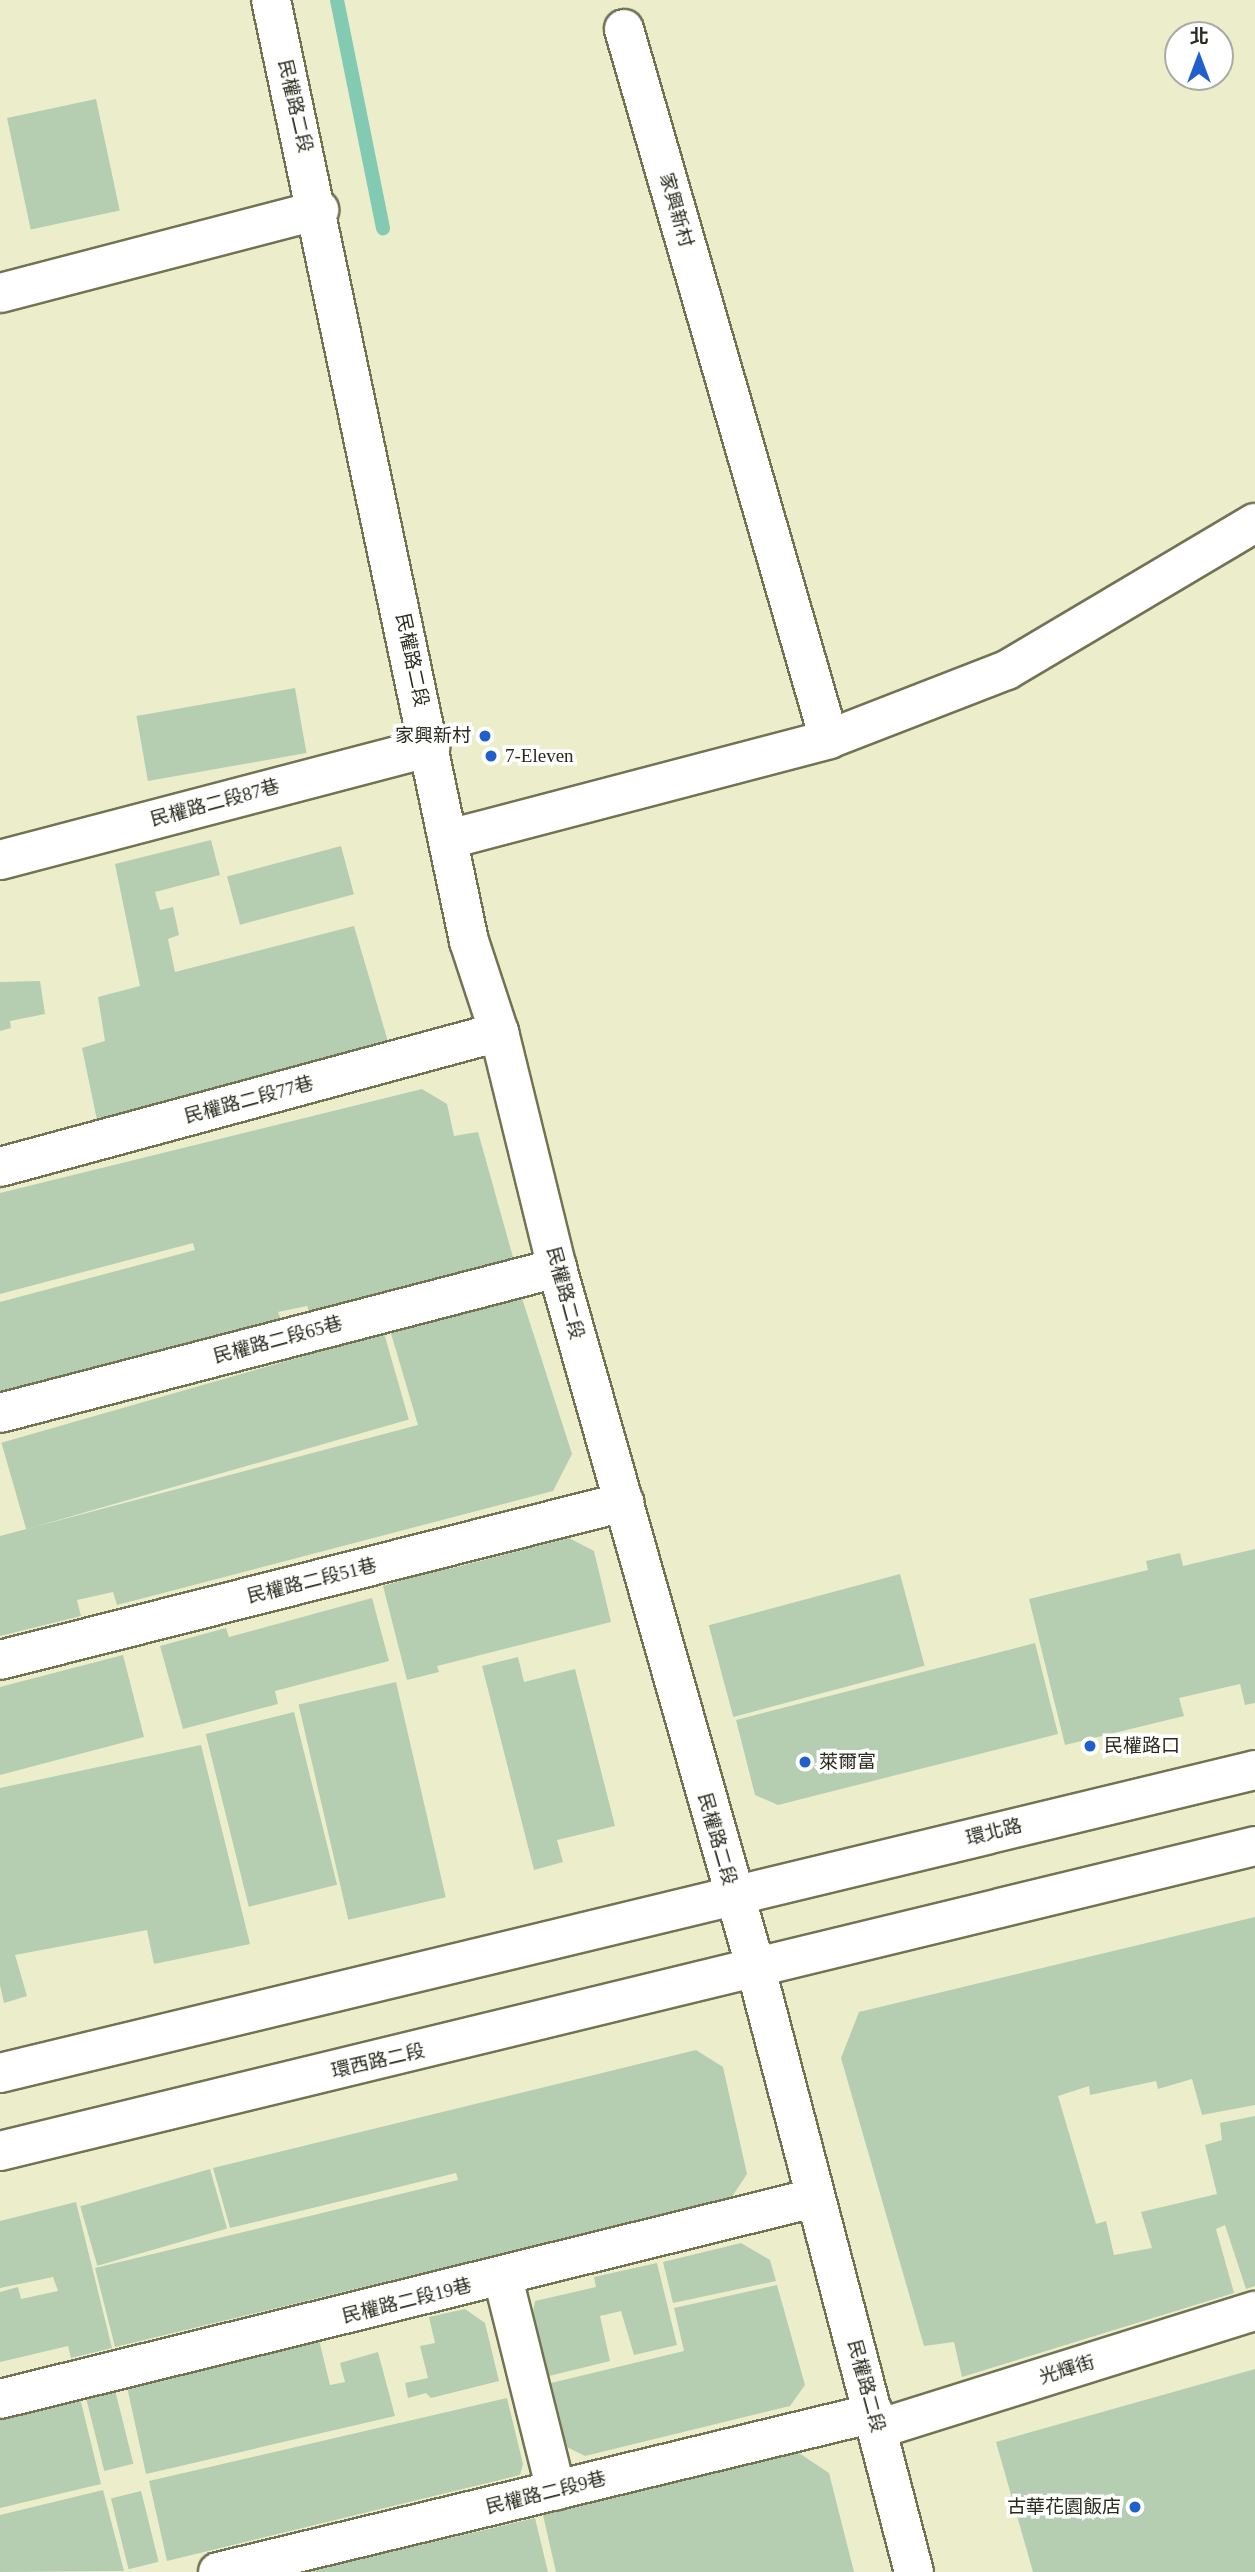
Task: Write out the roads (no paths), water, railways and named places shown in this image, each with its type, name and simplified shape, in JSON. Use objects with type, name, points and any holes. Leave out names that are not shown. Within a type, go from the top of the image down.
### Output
[{"type":"street","name":"民權路二段","points":[[271,0],[318,209],[469,941],[499,1032],[557,1268],[733,1895],[757,1969],[814,2198],[876,2421],[914,2572]]},
{"type":"street","name":"家興新村","points":[[624,29],[829,739]]},
{"type":"street","points":[[0,293],[318,209]]},
{"type":"street","points":[[449,839],[829,739],[1007,670],[1255,523]]},
{"type":"street","name":"民權路二段87巷","points":[[0,860],[430,747]]},
{"type":"street","name":"民權路二段77巷","points":[[0,1167],[499,1032]]},
{"type":"street","name":"民權路二段65巷","points":[[0,1413],[557,1268]]},
{"type":"street","name":"民權路二段51巷","points":[[0,1660],[624,1502]]},
{"type":"street","name":"環北路","points":[[733,1895],[1255,1770]]},
{"type":"street","points":[[757,1969],[1255,1846]]},
{"type":"street","points":[[0,2073],[733,1895]]},
{"type":"street","name":"環西路二段","points":[[0,2151],[757,1969]]},
{"type":"street","name":"民權路二段19巷","points":[[0,2399],[503,2278],[814,2198]]},
{"type":"street","points":[[503,2278],[556,2490]]},
{"type":"street","name":"光輝街","points":[[876,2421],[1255,2311]]},
{"type":"street","name":"民權路二段9巷","points":[[218,2572],[556,2490],[876,2421]]},
{"type":"waterway","points":[[337,0],[383,228]]},
{"type":"place","name":"家興新村","points":[[485,736]]},
{"type":"place","name":"7-Eleven","points":[[491,756]]},
{"type":"place","name":"民權路口","points":[[1090,1746]]},
{"type":"place","name":"萊爾富","points":[[805,1762]]},
{"type":"place","name":"古華花園飯店","points":[[1135,2507]]}]
